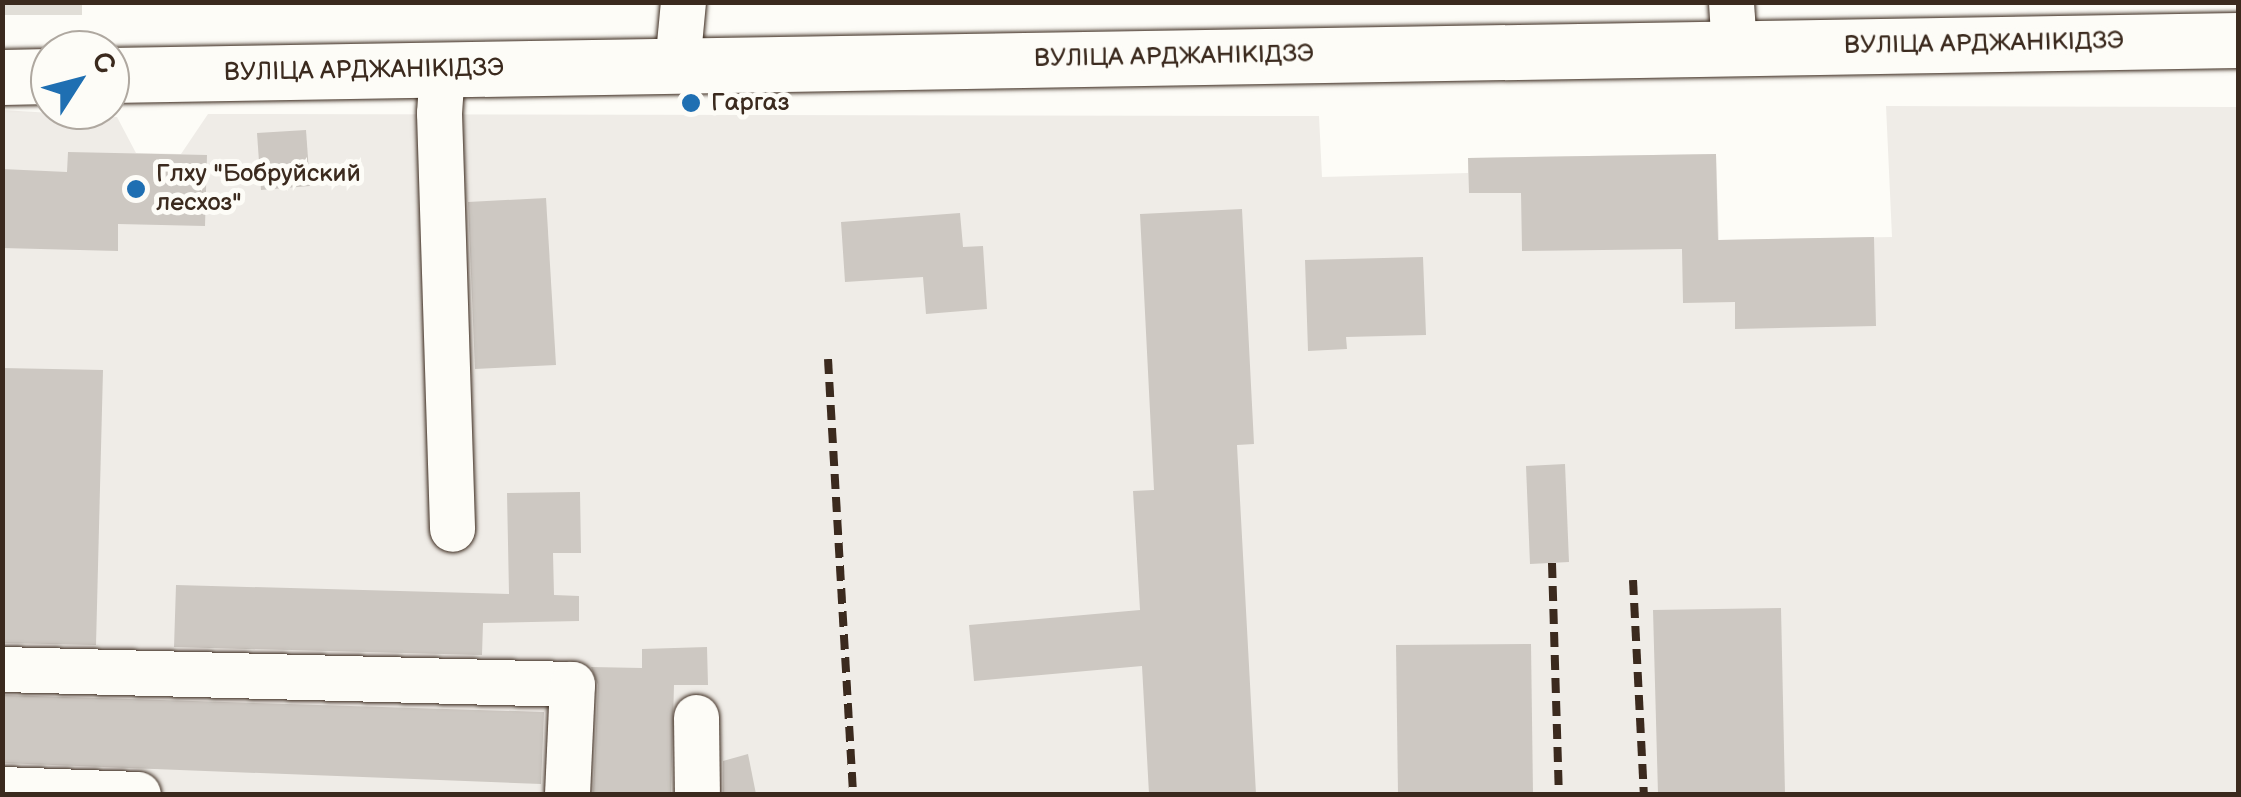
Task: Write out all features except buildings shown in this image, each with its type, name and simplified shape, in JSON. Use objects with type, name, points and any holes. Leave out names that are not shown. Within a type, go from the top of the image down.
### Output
[{"type":"main road","name":"ВУЛІЦА АРДЖАНІКІДЗЭ","points":[[130,75],[677,66],[1732,25],[2238,40]]},
{"type":"main road","points":[[2,76],[30,76]]},
{"type":"lane","points":[[677,66],[684,2]]},
{"type":"lane","points":[[442,70],[439,113],[452,529]]},
{"type":"lane","points":[[2,670],[572,684],[567,794]]},
{"type":"lane","points":[[696,717],[697,794]]},
{"type":"lane","points":[[2,789],[138,794]]},
{"type":"shaded area","points":[[3,4],[82,4],[82,15],[3,15]]},
{"type":"shaded area","points":[[1886,106],[2236,107],[2238,794],[3,794],[2,110],[30,112],[30,130],[124,130],[136,153],[181,154],[208,114],[1319,116],[1322,177],[1468,173],[1468,158],[1716,154],[1719,240],[1892,237]]},
{"type":"railway","points":[[828,359],[853,794]]},
{"type":"railway","points":[[1552,563],[1559,794]]},
{"type":"railway","points":[[1633,580],[1644,794]]},
{"type":"place","name":"Гаргаз","points":[[691,103]]},
{"type":"place","name":"Глху \"Бобруйский лесхоз\"","points":[[136,189]]}]
